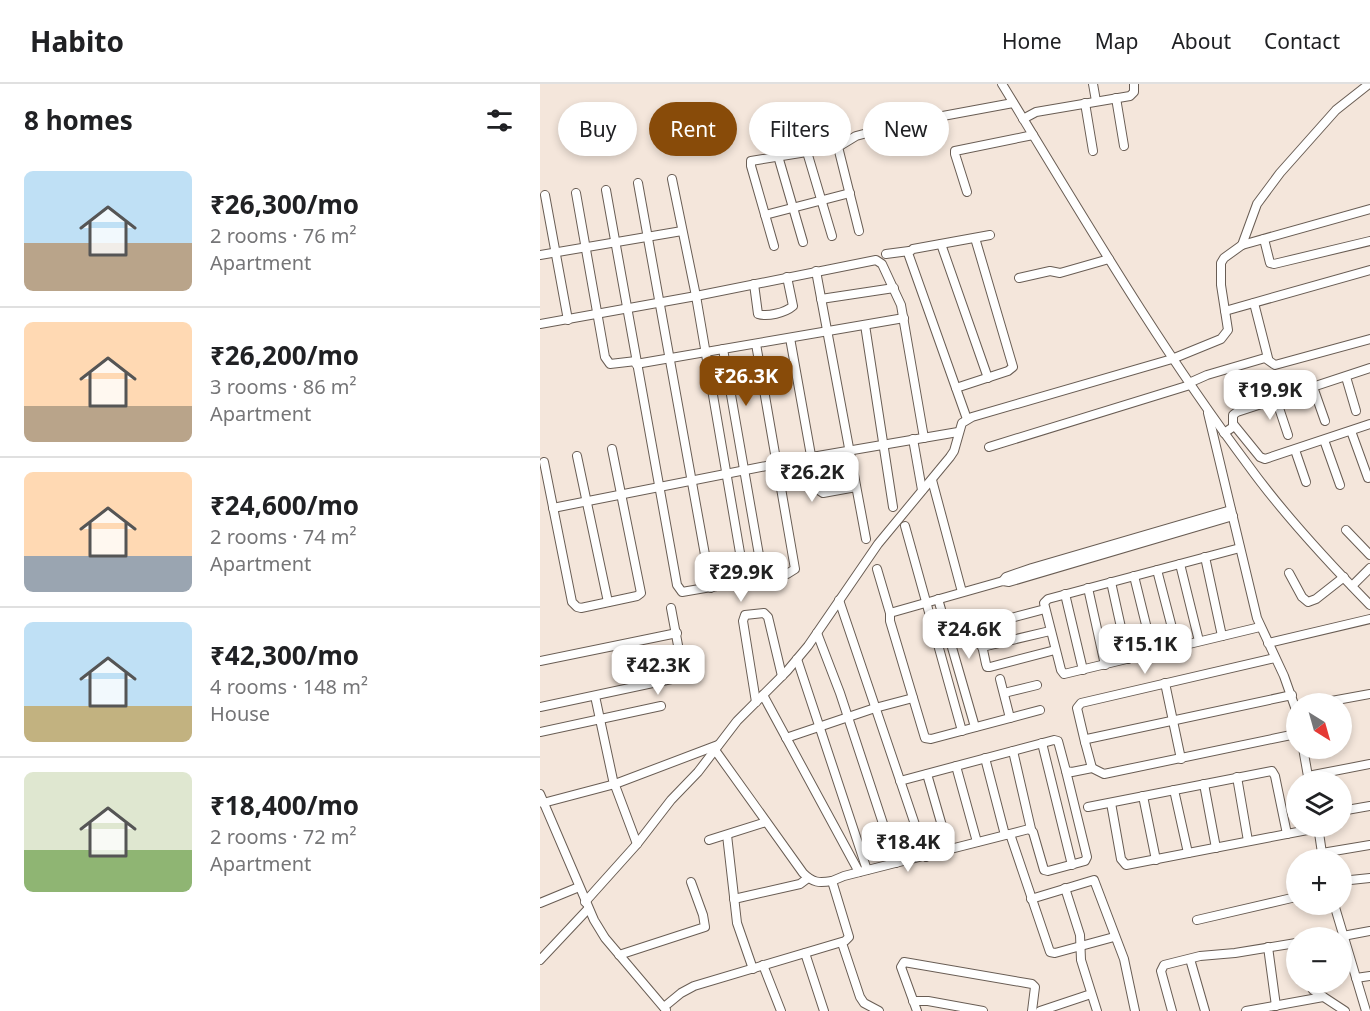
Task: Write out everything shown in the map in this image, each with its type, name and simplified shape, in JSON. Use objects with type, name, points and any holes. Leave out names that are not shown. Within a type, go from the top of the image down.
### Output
[{"type":"street","points":[[1002,84],[1013,103],[1027,116],[1033,135],[1109,259],[1193,381],[1208,410],[1260,627],[1291,693]]},
{"type":"street","points":[[1093,84],[1096,102]]},
{"type":"street","points":[[1027,116],[1133,94],[1134,84]]},
{"type":"street","points":[[1242,245],[1257,204],[1280,173],[1340,105],[1369,84]]},
{"type":"street","points":[[1116,98],[1124,146]]},
{"type":"street","points":[[851,139],[905,123],[1013,103]]},
{"type":"street","points":[[1085,104],[1093,151]]},
{"type":"street","points":[[967,192],[955,151],[1033,135]]},
{"type":"street","points":[[774,246],[750,164],[752,161],[777,156],[803,242]]},
{"type":"street","points":[[808,156],[832,236]]},
{"type":"street","points":[[840,156],[859,231]]},
{"type":"street","points":[[672,179],[696,296],[745,582]]},
{"type":"street","points":[[638,183],[711,588]]},
{"type":"street","points":[[606,190],[678,590],[686,592],[745,582],[791,573],[795,569],[756,344]]},
{"type":"street","points":[[576,193],[607,362],[614,364],[670,358],[904,318]]},
{"type":"street","points":[[765,215],[850,193]]},
{"type":"street","points":[[545,195],[568,320]]},
{"type":"street","points":[[540,960],[671,800],[698,772],[737,721],[797,659],[883,537],[954,451],[962,423],[968,419],[1177,357],[1221,339],[1226,335],[1228,325],[1221,285],[1221,263],[1224,258],[1242,245],[1370,209]]},
{"type":"street","points":[[540,255],[682,231]]},
{"type":"street","points":[[886,254],[990,235]]},
{"type":"street","points":[[956,388],[1008,371],[1013,367],[975,238]]},
{"type":"street","points":[[1264,239],[1270,263],[1274,264],[1370,241]]},
{"type":"street","points":[[941,244],[988,378]]},
{"type":"street","points":[[909,251],[908,256],[968,419]]},
{"type":"street","points":[[1019,278],[1048,271],[1060,273],[1109,259]]},
{"type":"street","points":[[540,324],[876,260],[882,264],[894,288],[904,318],[924,438]]},
{"type":"street","points":[[1225,311],[1370,270]]},
{"type":"street","points":[[816,272],[866,539]]},
{"type":"street","points":[[754,284],[758,314],[776,313],[790,310],[793,306],[787,277]]},
{"type":"street","points":[[821,300],[894,288]]},
{"type":"street","points":[[1254,303],[1268,358],[1275,365],[1370,339]]},
{"type":"street","points":[[865,325],[893,507]]},
{"type":"street","points":[[790,339],[818,492],[856,487]]},
{"type":"street","points":[[723,349],[763,578]]},
{"type":"street","points":[[989,447],[1268,358]]},
{"type":"street","points":[[1216,444],[1229,431],[1234,413],[1370,368]]},
{"type":"street","points":[[1346,377],[1356,411]]},
{"type":"street","points":[[1313,387],[1325,421]]},
{"type":"street","points":[[1276,399],[1288,435]]},
{"type":"street","points":[[1208,410],[1262,459],[1269,459],[1370,424]]},
{"type":"street","points":[[1229,431],[1275,500],[1344,578],[1355,583],[1370,605]]},
{"type":"street","points":[[1351,431],[1368,478]]},
{"type":"street","points":[[553,508],[812,457],[958,432]]},
{"type":"street","points":[[913,439],[922,490]]},
{"type":"street","points":[[1324,440],[1340,485]]},
{"type":"street","points":[[544,462],[574,606],[581,608],[637,596],[641,593],[612,449]]},
{"type":"street","points":[[1295,450],[1306,482]]},
{"type":"street","points":[[577,456],[608,602]]},
{"type":"street","points":[[932,480],[962,592]]},
{"type":"street","points":[[890,613],[1003,581],[1006,577],[1232,513]]},
{"type":"street","points":[[905,526],[962,731]]},
{"type":"street","points":[[1346,530],[1370,555]]},
{"type":"street","points":[[1240,548],[1045,601],[1050,631],[1062,673],[1067,674],[1260,627]]},
{"type":"street","points":[[1205,557],[1222,636]]},
{"type":"street","points":[[1180,564],[1199,641]]},
{"type":"street","points":[[1355,583],[1370,568]]},
{"type":"street","points":[[877,569],[925,738],[931,739],[1040,710]]},
{"type":"street","points":[[1157,570],[1177,647]]},
{"type":"street","points":[[1289,573],[1302,597],[1308,602],[1316,599],[1344,578]]},
{"type":"street","points":[[1134,576],[1153,653]]},
{"type":"street","points":[[1111,582],[1128,659]]},
{"type":"street","points":[[1088,588],[1105,664]]},
{"type":"street","points":[[1065,594],[1083,670]]},
{"type":"street","points":[[938,599],[975,727]]},
{"type":"street","points":[[838,600],[926,856]]},
{"type":"street","points":[[540,707],[681,677],[683,672],[671,608]]},
{"type":"street","points":[[1045,609],[980,626],[978,628],[982,647],[987,667],[1055,650]]},
{"type":"street","points":[[756,702],[743,621],[745,615],[764,613],[768,617],[782,676]]},
{"type":"street","points":[[1268,643],[1370,619]]},
{"type":"street","points":[[982,647],[1050,631]]},
{"type":"street","points":[[540,661],[677,633]]},
{"type":"street","points":[[817,633],[848,717],[896,863]]},
{"type":"street","points":[[1275,658],[1078,704],[1077,708],[1092,768],[1100,773],[1110,774],[1286,736]]},
{"type":"street","points":[[797,659],[863,871]]},
{"type":"street","points":[[1000,679],[1010,718]]},
{"type":"street","points":[[1165,683],[1181,759]]},
{"type":"street","points":[[1004,693],[1037,685]]},
{"type":"street","points":[[1352,697],[1370,694]]},
{"type":"street","points":[[763,695],[863,871]]},
{"type":"street","points":[[595,696],[615,784],[637,844]]},
{"type":"street","points":[[1085,742],[1091,738],[1286,696]]},
{"type":"street","points":[[786,738],[875,708],[913,698]]},
{"type":"street","points":[[540,732],[661,706]]},
{"type":"street","points":[[900,781],[1042,743],[1058,741],[1087,856],[1085,861],[1048,871],[1044,870],[1031,829],[1013,751]]},
{"type":"street","points":[[1042,743],[1072,865]]},
{"type":"street","points":[[543,803],[615,784],[717,747]]},
{"type":"street","points":[[717,747],[766,822],[808,878],[819,883],[1031,829]]},
{"type":"street","points":[[985,758],[1007,834],[1050,952],[1055,953],[1114,937]]},
{"type":"street","points":[[1342,771],[1370,764]]},
{"type":"street","points":[[956,766],[977,842]]},
{"type":"street","points":[[1066,771],[1092,768]]},
{"type":"street","points":[[1088,807],[1272,771],[1286,829]]},
{"type":"street","points":[[927,774],[949,850]]},
{"type":"street","points":[[1237,777],[1248,841]]},
{"type":"street","points":[[1204,784],[1216,848]]},
{"type":"street","points":[[1174,790],[1188,854]]},
{"type":"street","points":[[540,794],[586,906],[604,938],[666,1009],[681,993],[694,987],[842,943],[849,937],[832,881]]},
{"type":"street","points":[[1143,796],[1156,860]]},
{"type":"street","points":[[1111,803],[1123,863],[1131,865],[1286,834]]},
{"type":"street","points":[[1352,810],[1370,806]]},
{"type":"street","points":[[709,840],[766,822]]},
{"type":"street","points":[[727,835],[739,931],[753,969]]},
{"type":"street","points":[[1352,849],[1370,845]]},
{"type":"street","points":[[734,899],[800,884],[808,878]]},
{"type":"street","points":[[1352,880],[1370,878]]},
{"type":"street","points":[[1031,899],[1094,880],[1124,960],[1135,1011]]},
{"type":"street","points":[[619,955],[705,927],[692,882]]},
{"type":"street","points":[[540,903],[579,887]]},
{"type":"street","points":[[1065,888],[1080,935],[1081,960],[1097,1011]]},
{"type":"street","points":[[1197,920],[1286,899]]},
{"type":"street","points":[[1352,934],[1370,931]]},
{"type":"street","points":[[842,943],[860,997],[864,1003],[879,1011]]},
{"type":"street","points":[[1172,1011],[1161,969],[1164,965],[1190,958],[1286,944]]},
{"type":"street","points":[[1268,947],[1276,1006]]},
{"type":"street","points":[[805,953],[824,1011]]},
{"type":"street","points":[[1190,958],[1205,1011]]},
{"type":"street","points":[[916,1011],[901,967],[904,962],[1032,984],[1035,987],[1032,1011]]},
{"type":"street","points":[[764,965],[781,1011]]},
{"type":"street","points":[[1352,966],[1366,1011]]},
{"type":"street","points":[[1356,978],[1370,976]]},
{"type":"street","points":[[1317,993],[1344,1011]]},
{"type":"street","points":[[1040,1011],[1060,1008],[1092,994]]},
{"type":"street","points":[[1246,1011],[1323,997]]},
{"type":"street","points":[[913,1001],[928,1001],[983,1011]]}]
